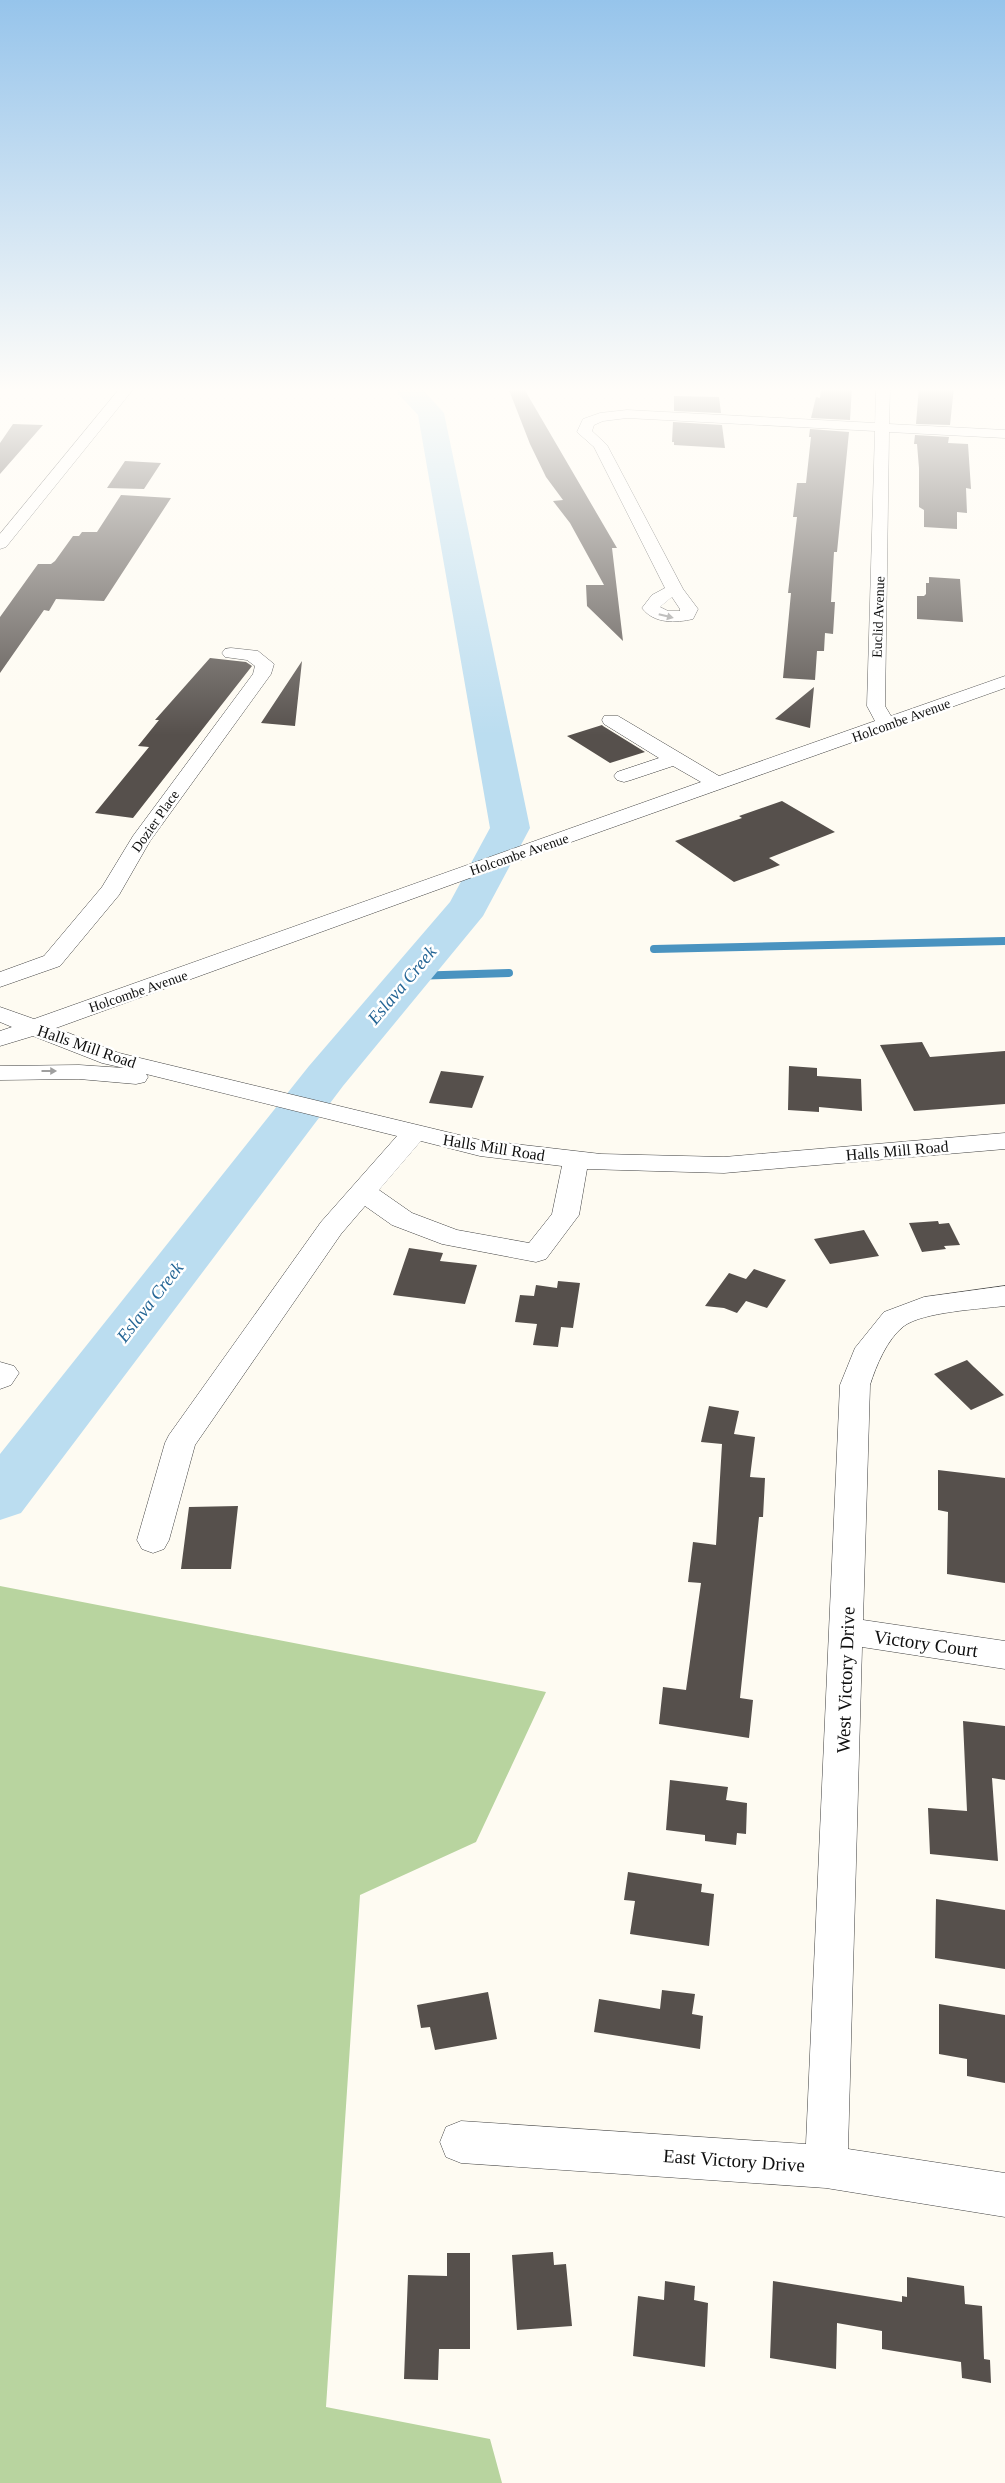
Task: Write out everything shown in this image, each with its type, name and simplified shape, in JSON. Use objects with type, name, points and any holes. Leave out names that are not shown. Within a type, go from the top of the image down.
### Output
[{"type":"street","points":[[0,544],[34,503]]},
{"type":"street","points":[[630,503],[675,590]]},
{"type":"street","name":"Euclid Avenue","points":[[881,503],[876,706],[886,725]]},
{"type":"street","name":"Dozier Place","points":[[0,980],[52,961],[111,890],[140,840],[262,674],[264,664],[252,656],[231,653]]},
{"type":"street","name":"Holcombe Avenue","points":[[33,1026],[111,1001],[459,874],[1005,682]]},
{"type":"street","points":[[611,720],[718,784]]},
{"type":"street","points":[[624,776],[675,759]]},
{"type":"street","points":[[0,1014],[33,1026]]},
{"type":"street","name":"Halls Mill Road","points":[[0,1039],[33,1026],[111,1058],[414,1134],[480,1148],[601,1162],[724,1165],[1005,1141]]},
{"type":"street","points":[[0,1073],[79,1072],[226,1086]]},
{"type":"street","points":[[153,1540],[180,1443],[331,1228],[414,1134]]},
{"type":"street","points":[[363,1191],[402,1219],[452,1238],[536,1253],[565,1215],[576,1159]]},
{"type":"street","name":"West Victory Drive","points":[[826,2167],[855,1385],[865,1355],[894,1319],[924,1307],[1005,1296]]},
{"type":"street","points":[[0,1372],[4,1374],[0,1378]]},
{"type":"street","name":"Victory Court","points":[[847,1632],[1005,1655]]},
{"type":"street","name":"East Victory Drive","points":[[461,2142],[826,2167],[1005,2195]]},
{"type":"green space","points":[[0,1586],[546,1692],[476,1842],[360,1895],[326,2407],[490,2439],[502,2483],[0,2483]]},
{"type":"building","points":[[116,503],[168,503],[104,601],[56,599],[49,611],[44,610],[0,673],[0,617],[38,564],[51,564],[55,561],[73,536],[79,536],[82,532],[97,532]]},
{"type":"building","points":[[554,503],[591,503],[617,548],[612,548],[623,641],[587,606],[586,585],[604,585],[570,523]]},
{"type":"building","points":[[795,503],[842,503],[837,552],[834,552],[831,602],[835,602],[833,634],[825,633],[824,651],[817,651],[815,680],[783,678],[791,593],[788,593],[797,517],[793,517]]},
{"type":"building","points":[[919,503],[967,503],[967,513],[957,512],[957,529],[924,527],[924,510],[919,507]]},
{"type":"building","points":[[929,577],[960,579],[963,622],[917,619],[917,596],[924,596],[926,594],[926,583],[929,583]]},
{"type":"building","points":[[210,658],[246,662],[252,666],[133,818],[95,813],[149,747],[138,746],[159,720],[155,720]]},
{"type":"building","points":[[302,661],[295,726],[261,723]]},
{"type":"building","points":[[814,687],[810,728],[775,719]]},
{"type":"building","points":[[602,725],[645,752],[610,763],[567,736]]},
{"type":"building","points":[[782,801],[835,832],[769,858],[780,865],[734,882],[675,841],[742,818],[739,816]]},
{"type":"building","points":[[922,1042],[930,1057],[1005,1051],[1005,1104],[914,1111],[880,1045]]},
{"type":"building","points":[[789,1066],[817,1068],[817,1076],[861,1079],[862,1111],[819,1107],[819,1112],[788,1110]]},
{"type":"building","points":[[441,1071],[484,1076],[472,1108],[429,1103]]},
{"type":"building","points":[[938,1221],[939,1224],[949,1223],[960,1245],[944,1246],[946,1249],[922,1252],[909,1223]]},
{"type":"building","points":[[864,1230],[879,1256],[830,1264],[814,1239]]},
{"type":"building","points":[[409,1248],[443,1253],[440,1261],[477,1265],[465,1304],[393,1295]]},
{"type":"building","points":[[754,1269],[786,1280],[767,1308],[746,1301],[737,1313],[724,1308],[705,1306],[729,1273],[746,1279]]},
{"type":"building","points":[[558,1281],[580,1283],[573,1328],[561,1327],[558,1347],[533,1345],[537,1324],[515,1322],[520,1295],[534,1296],[536,1285],[557,1288]]},
{"type":"building","points":[[967,1360],[1004,1395],[971,1410],[934,1374]]},
{"type":"building","points":[[709,1406],[739,1411],[734,1434],[755,1437],[750,1477],[765,1478],[763,1517],[759,1517],[740,1698],[753,1700],[749,1738],[659,1724],[663,1687],[686,1690],[701,1583],[688,1582],[693,1542],[716,1545],[722,1444],[701,1442]]},
{"type":"building","points":[[938,1470],[1005,1478],[1005,1583],[947,1574],[948,1512],[938,1510]]},
{"type":"building","points":[[238,1506],[231,1569],[181,1569],[189,1507]]},
{"type":"building","points":[[963,1721],[1005,1726],[1005,1780],[992,1778],[998,1861],[930,1854],[928,1808],[967,1811]]},
{"type":"building","points":[[670,1780],[728,1787],[726,1800],[747,1803],[746,1834],[737,1833],[736,1845],[705,1841],[705,1835],[666,1830]]},
{"type":"building","points":[[628,1872],[702,1884],[701,1892],[714,1894],[709,1946],[630,1934],[635,1901],[624,1900]]},
{"type":"building","points":[[936,1899],[1005,1910],[1005,1969],[935,1958]]},
{"type":"building","points":[[662,1990],[695,1994],[692,2014],[703,2016],[700,2049],[594,2032],[599,1999],[660,2009]]},
{"type":"building","points":[[488,1992],[497,2039],[435,2050],[430,2027],[421,2028],[417,2005]]},
{"type":"building","points":[[939,2004],[1005,2015],[1005,2083],[967,2076],[967,2059],[939,2054]]},
{"type":"building","points":[[553,2252],[554,2265],[566,2264],[572,2326],[517,2330],[512,2255]]},
{"type":"building","points":[[447,2253],[470,2253],[470,2349],[439,2349],[438,2380],[404,2379],[408,2275],[447,2276]]},
{"type":"building","points":[[907,2277],[964,2286],[965,2304],[982,2306],[984,2359],[990,2360],[991,2383],[962,2378],[961,2362],[882,2349],[882,2331],[837,2323],[836,2369],[770,2358],[773,2281],[902,2302],[902,2296],[907,2297]]},
{"type":"building","points":[[665,2281],[695,2286],[694,2300],[708,2303],[705,2367],[633,2356],[638,2296],[664,2300]]},
{"type":"waterway","name":"Eslava Creek","points":[[0,1497],[326,1076],[468,907],[510,828],[447,503]]},
{"type":"waterway","points":[[654,949],[1005,941]]},
{"type":"waterway","points":[[411,976],[509,973]]}]
